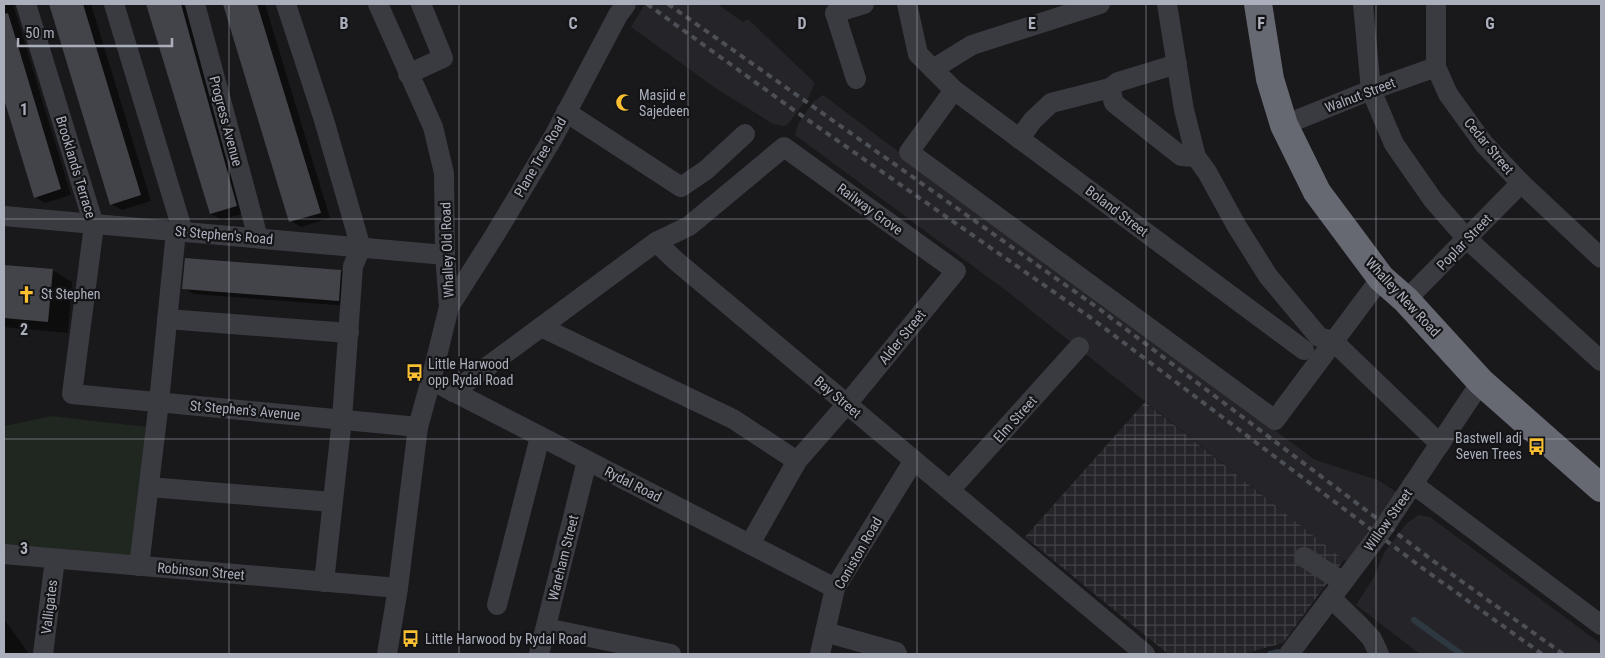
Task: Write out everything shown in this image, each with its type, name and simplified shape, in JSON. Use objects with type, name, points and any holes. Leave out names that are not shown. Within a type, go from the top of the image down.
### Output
[{"type":"highway","name":"Whalley New Road","points":[[1258,4],[1270,80],[1284,125],[1317,192],[1381,278],[1406,300],[1481,382],[1601,488]]},
{"type":"street","name":"Brooklands Terrace","points":[[26,4],[94,225],[72,394]]},
{"type":"street","points":[[114,4],[180,232],[167,319],[140,566]]},
{"type":"street","name":"Progress Avenue","points":[[195,4],[258,238]]},
{"type":"street","points":[[286,4],[324,120],[361,248],[353,266],[342,420],[324,582]]},
{"type":"street","name":"Whalley Old Road","points":[[378,4],[433,127],[444,173],[445,255],[449,307],[418,427],[398,588],[387,654]]},
{"type":"street","points":[[408,74],[443,58],[421,4]]},
{"type":"street","name":"Plane Tree Road","points":[[449,307],[496,233],[626,4]]},
{"type":"street","points":[[856,79],[835,13],[864,4]]},
{"type":"street","name":"Boland Street","points":[[907,4],[918,54],[954,90],[1304,350]]},
{"type":"street","points":[[934,69],[972,45],[1100,4]]},
{"type":"street","points":[[1167,4],[1184,110],[1196,156],[1236,225],[1268,276],[1319,337],[1333,341],[1440,444]]},
{"type":"street","points":[[1363,4],[1371,90],[1394,144],[1433,200],[1467,239],[1601,360]]},
{"type":"street","name":"Cedar Street","points":[[1436,4],[1436,67],[1448,94],[1484,144],[1521,183],[1601,258]]},
{"type":"street","points":[[1020,139],[1033,120],[1051,103],[1110,88],[1118,82],[1176,64]]},
{"type":"street","name":"Walnut Street","points":[[1284,125],[1371,90],[1436,67]]},
{"type":"street","points":[[1110,88],[1114,103],[1181,156],[1196,156]]},
{"type":"street","points":[[954,90],[909,152],[1275,420],[1381,278]]},
{"type":"street","points":[[566,112],[681,187],[706,170],[745,134]]},
{"type":"street","name":"Railway Grove","points":[[656,242],[690,226],[784,147],[956,270]]},
{"type":"street","name":"Poplar Street","points":[[1406,300],[1521,183]]},
{"type":"street","name":"St Stephen's Road","points":[[4,216],[445,255]]},
{"type":"street","points":[[453,392],[656,242]]},
{"type":"street","name":"Bay Street","points":[[656,242],[1145,654]]},
{"type":"street","name":"Alder Street","points":[[750,544],[797,461],[847,404],[956,270]]},
{"type":"street","points":[[167,319],[349,334]]},
{"type":"street","points":[[541,327],[733,419],[797,461]]},
{"type":"street","name":"Elm Street","points":[[950,490],[1079,347]]},
{"type":"street","name":"Rydal Road","points":[[431,380],[835,588]]},
{"type":"street","name":"Willow Street","points":[[1289,654],[1384,529],[1481,382]]},
{"type":"street","name":"St Stephen's Avenue","points":[[72,394],[418,427]]},
{"type":"street","points":[[497,605],[540,437]]},
{"type":"street","name":"Coniston Road","points":[[820,654],[835,588],[914,460]]},
{"type":"street","name":"Wareham Street","points":[[539,654],[587,461]]},
{"type":"street","points":[[1413,484],[1601,625]]},
{"type":"street","points":[[149,487],[332,502]]},
{"type":"street","name":"Robinson Street","points":[[4,554],[398,588]]},
{"type":"street","points":[[1304,557],[1343,582]]},
{"type":"street","name":"Valligates","points":[[43,654],[55,559]]},
{"type":"street","points":[[1331,598],[1360,626],[1372,640],[1379,654]]},
{"type":"street","points":[[546,628],[671,654]]},
{"type":"street","points":[[825,632],[896,652],[897,654]]},
{"type":"shaded area","points":[[645,4],[717,4],[743,22],[748,19],[815,83],[808,98],[787,125],[773,124],[714,87],[631,27]]},
{"type":"shaded area","points":[[823,95],[1315,460],[1378,480],[1398,493],[1349,562],[1344,560],[1008,292],[795,135],[798,124],[813,102]]},
{"type":"shaded area","points":[[1145,402],[1344,560],[1283,643],[1243,654],[1168,654],[1025,537]]},
{"type":"shaded area","points":[[52,416],[146,427],[133,559],[4,547],[4,426]]},
{"type":"shaded area","points":[[1418,515],[1430,517],[1601,644],[1601,654],[1420,654],[1356,605],[1373,579],[1385,551],[1407,523]]},
{"type":"building","points":[[49,4],[83,4],[141,195],[110,205]]},
{"type":"building","points":[[146,4],[181,4],[237,206],[210,214]]},
{"type":"building","points":[[223,4],[257,4],[321,213],[289,222]]},
{"type":"building","points":[[8,13],[61,189],[34,198],[4,99],[4,14]]},
{"type":"building","points":[[185,258],[341,270],[339,301],[182,289]]},
{"type":"building","name":"St Stephen","points":[[4,265],[53,269],[48,322],[4,318]]},
{"type":"waterway","points":[[1414,620],[1461,654]]},
{"type":"waterway","points":[[1270,654],[1278,652]]},
{"type":"railway","points":[[647,4],[798,113],[1091,318],[1425,570],[1542,654]]},
{"type":"railway","points":[[668,4],[1098,308],[1432,560],[1563,654]]},
{"type":"place","name":"Masjid e Sajedeen","points":[[625,103]]},
{"type":"place","name":"St Stephen","points":[[27,294]]},
{"type":"place","name":"Little Harwood opp Rydal Road","points":[[414,372]]},
{"type":"place","name":"Bastwell adj Seven Trees","points":[[1536,446]]},
{"type":"place","name":"Little Harwood by Rydal Road","points":[[411,639]]}]
